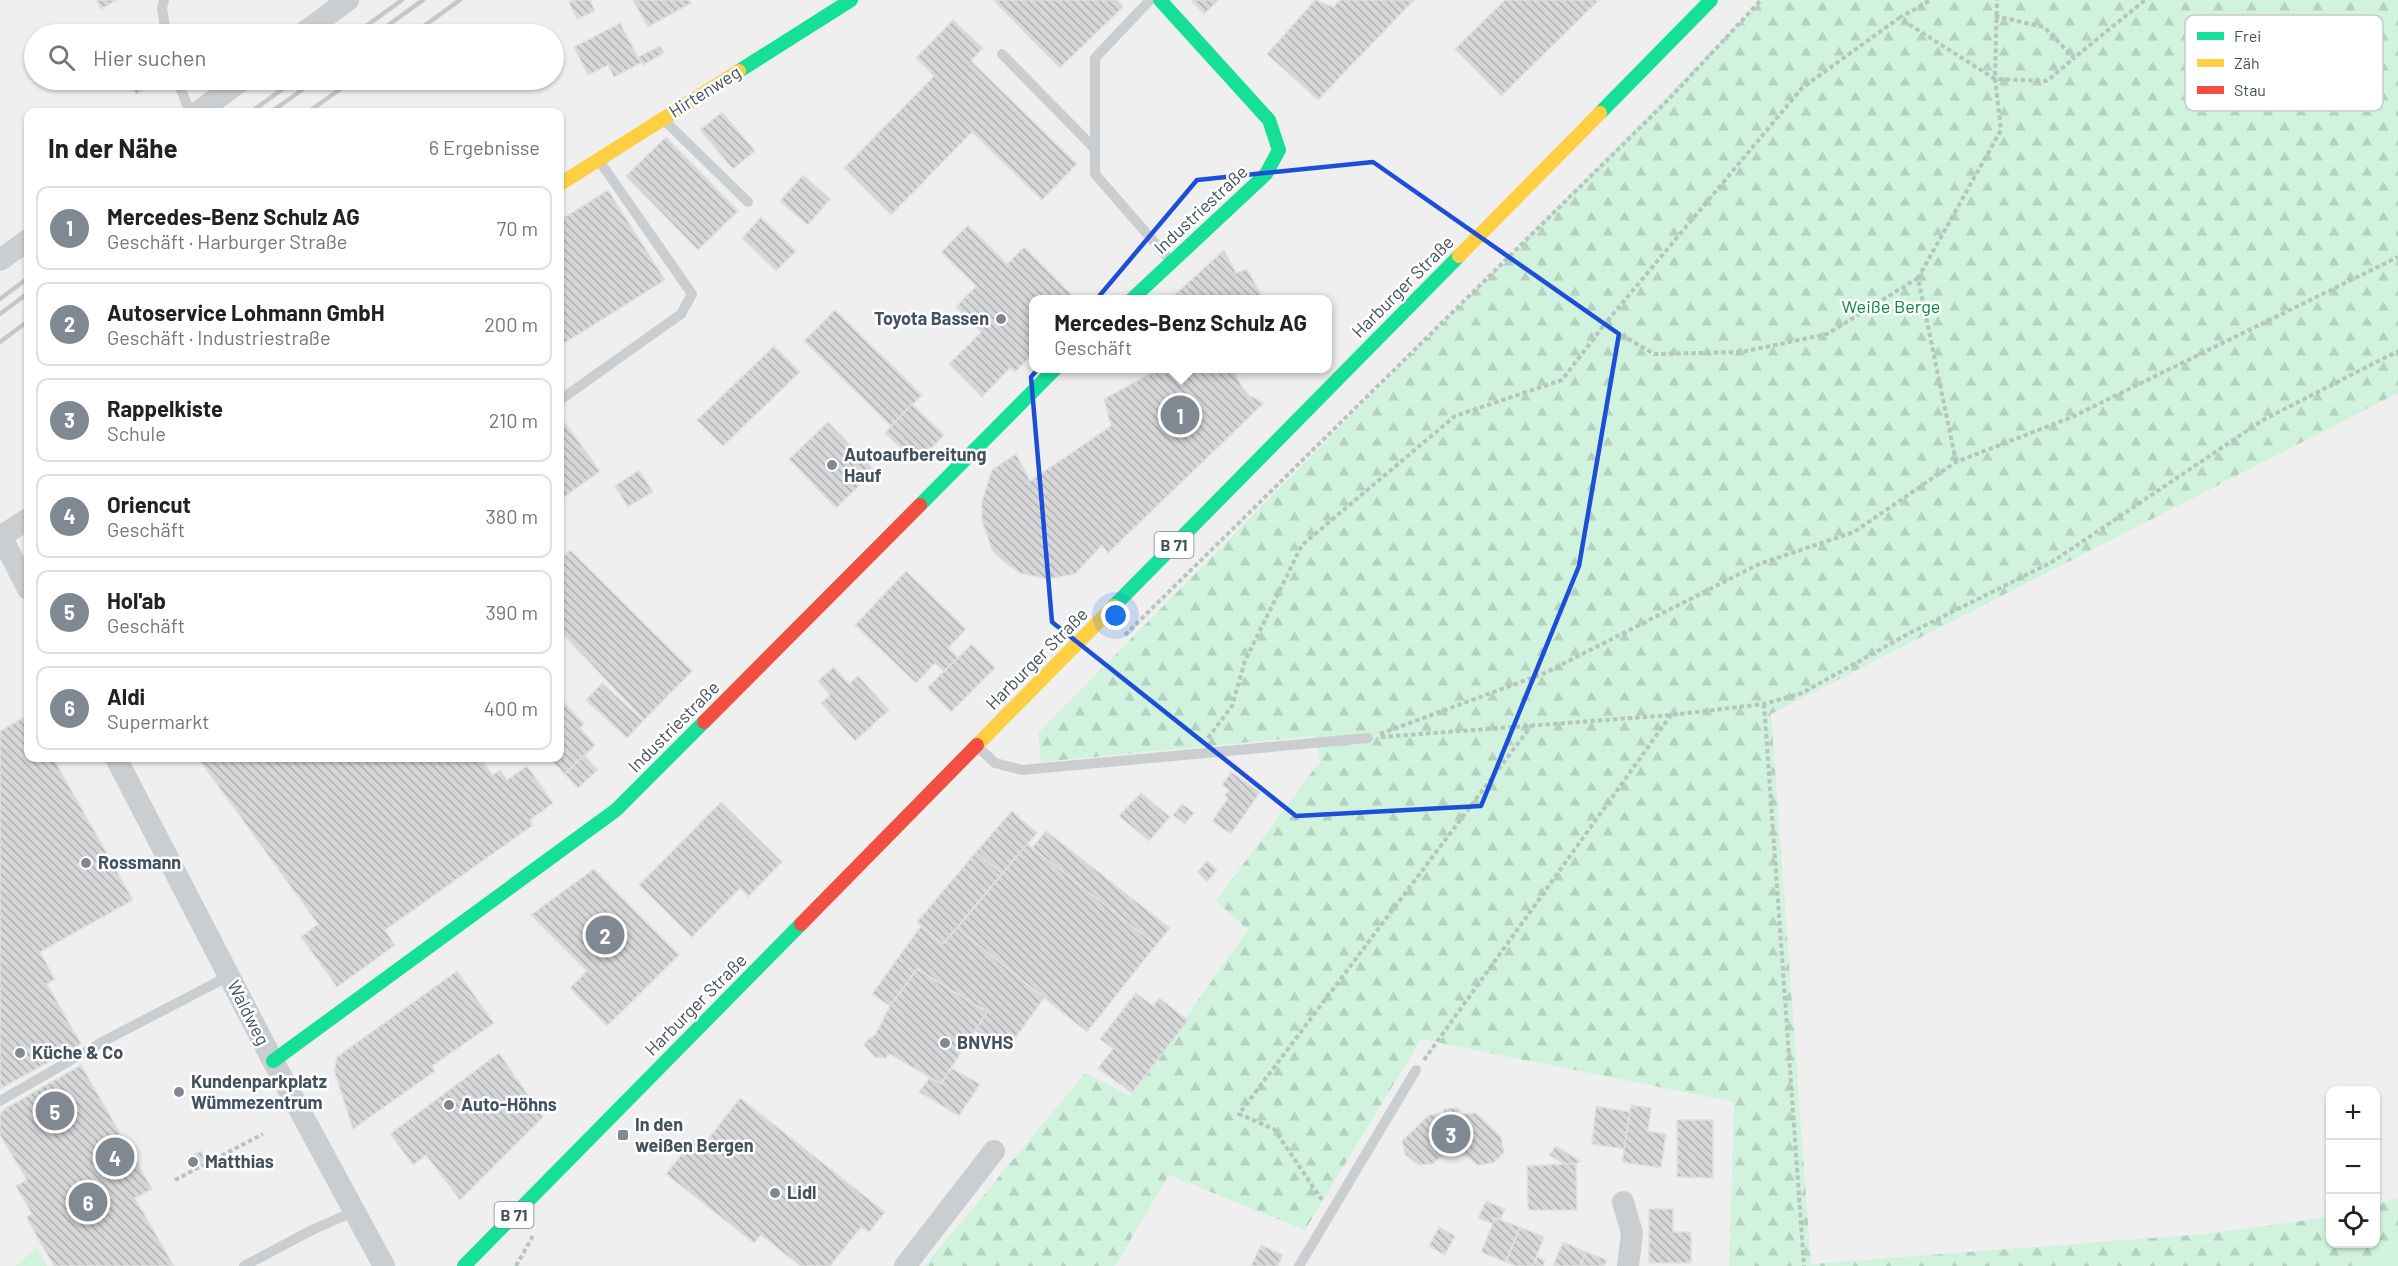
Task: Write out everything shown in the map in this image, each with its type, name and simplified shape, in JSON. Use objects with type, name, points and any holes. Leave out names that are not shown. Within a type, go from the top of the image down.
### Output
[{"type":"street","points":[[316,24],[348,0]]},
{"type":"street","name":"Hirtenweg","points":[[564,181],[851,0]]},
{"type":"street","name":"Industriestraße","points":[[1136,295],[1266,174],[1279,150],[1269,120],[1160,0]]},
{"type":"street","name":"Harburger Straße","points":[[466,1265],[1711,0]]},
{"type":"street","points":[[204,108],[228,90]]},
{"type":"street","points":[[0,260],[24,243]]},
{"type":"street","name":"Industriestraße","points":[[273,1061],[616,810],[1052,373]]},
{"type":"street","points":[[24,522],[1,537],[24,581]]},
{"type":"street","name":"Waldweg","points":[[118,762],[273,1061],[384,1266]]},
{"type":"street","points":[[905,1266],[994,1151]]},
{"type":"street","points":[[1623,1202],[1632,1233],[1628,1266]]},
{"type":"lane","points":[[164,0],[162,8],[164,24]]},
{"type":"lane","points":[[1150,0],[1095,58],[1095,174],[1172,262]]},
{"type":"lane","points":[[1002,54],[1095,149]]},
{"type":"lane","points":[[181,90],[188,108]]},
{"type":"lane","points":[[662,119],[676,130],[748,202]]},
{"type":"lane","points":[[564,397],[681,314],[692,294],[598,159]]},
{"type":"lane","points":[[976,746],[995,763],[1022,770],[1368,738]]},
{"type":"lane","points":[[0,1101],[104,1041],[229,976]]},
{"type":"lane","points":[[1299,1266],[1416,1070]]},
{"type":"lane","points":[[244,1266],[312,1230],[353,1212]]},
{"type":"path","points":[[1122,638],[1659,109],[1761,0]]},
{"type":"path","points":[[1196,754],[1232,706],[1245,662],[1302,545],[1455,416],[1562,380],[1604,325],[1802,88],[1899,18],[1931,0]]},
{"type":"path","points":[[1604,325],[1654,354],[1742,352],[1827,334],[1918,278],[2001,130],[1995,79],[1997,0]]},
{"type":"path","points":[[1899,18],[1995,79],[2047,81],[2145,0]]},
{"type":"path","points":[[1995,16],[2044,27],[2074,58]]},
{"type":"path","points":[[1368,738],[1545,673],[1759,564],[1854,532],[1956,462],[2072,417],[2398,256]]},
{"type":"path","points":[[1918,278],[1956,462]]},
{"type":"path","points":[[1368,738],[1671,715],[1764,704],[1802,693],[1908,634],[2052,562],[2263,420],[2398,351]]},
{"type":"path","points":[[1764,704],[1804,1266]]},
{"type":"path","points":[[1416,1070],[1671,715]]},
{"type":"path","points":[[1331,1213],[1274,1129],[1239,1114],[1531,726]]},
{"type":"path","points":[[175,1180],[263,1134]]},
{"type":"path","points":[[516,1266],[536,1230]]},
{"type":"highlighted area","points":[[1373,162],[1619,334],[1579,566],[1481,806],[1296,816],[1052,622],[1031,377],[1197,180]]},
{"type":"green space","name":"Weiße Berge","points":[[1762,0],[2398,0],[2398,393],[1771,714],[1811,1264],[2206,1234],[2326,1218],[2326,1248],[2380,1248],[2380,1204],[2398,1198],[2398,1251],[2350,1266],[1729,1266],[1734,1102],[1421,1039],[1305,1230],[1169,1175],[1115,1266],[925,1266],[1085,1073],[1130,1096],[1248,930],[1216,901],[1320,761],[1315,736],[1041,762],[1038,733]]},
{"type":"green space","points":[[37,1248],[47,1266],[15,1266]]},
{"type":"green space","points":[[2398,1251],[2398,1266],[2350,1266],[2352,1265]]},
{"type":"building","points":[[96,0],[117,0],[101,9]]},
{"type":"building","points":[[590,0],[595,11],[577,19],[569,2]]},
{"type":"building","points":[[633,0],[689,0],[691,3],[648,27]]},
{"type":"building","points":[[993,0],[1117,0],[1123,7],[1060,68]]},
{"type":"building","points":[[1191,0],[1219,0],[1204,14]]},
{"type":"building","points":[[1315,0],[1333,7],[1340,0],[1414,0],[1318,100],[1267,54]]},
{"type":"building","points":[[1505,0],[1599,0],[1501,96],[1455,49]]},
{"type":"building","points":[[953,20],[983,48],[971,61],[1077,164],[1042,200],[972,132],[891,215],[844,168],[934,76],[916,58]]},
{"type":"building","points":[[620,23],[641,63],[614,77],[608,65],[588,75],[574,47]]},
{"type":"building","points":[[660,46],[664,53],[643,65],[638,57]]},
{"type":"building","points":[[722,112],[755,151],[733,169],[700,130]]},
{"type":"building","points":[[666,137],[738,211],[698,250],[626,176]]},
{"type":"building","points":[[803,175],[830,199],[808,225],[780,201]]},
{"type":"building","points":[[608,190],[665,280],[564,343],[564,218]]},
{"type":"building","points":[[761,217],[796,251],[776,271],[742,238]]},
{"type":"building","name":"Toyota Bassen","points":[[968,225],[1007,264],[1024,247],[1072,295],[1029,295],[1029,358],[1015,372],[1010,368],[982,397],[949,364],[981,332],[956,307],[976,286],[941,252]]},
{"type":"building","points":[[1224,250],[1236,273],[1247,269],[1261,295],[1174,295]]},
{"type":"building","points":[[835,310],[922,395],[891,426],[804,341]]},
{"type":"building","points":[[774,346],[800,372],[723,446],[697,420]]},
{"type":"building","points":[[1151,373],[1235,373],[1250,396],[1264,403],[1108,553],[1102,545],[1075,574],[1047,579],[1020,573],[992,550],[982,521],[982,501],[992,470],[1016,454],[1030,481],[1111,426],[1104,399]]},
{"type":"building","points":[[912,404],[944,435],[917,463],[885,433]]},
{"type":"building","name":"Autoaufbereitung Hauf","points":[[828,422],[875,471],[836,508],[789,459]]},
{"type":"building","points":[[564,424],[600,471],[564,497]]},
{"type":"building","points":[[639,470],[653,492],[628,507],[615,486]]},
{"type":"building","points":[[570,550],[692,671],[644,720],[564,635],[564,557]]},
{"type":"building","points":[[906,571],[966,629],[948,648],[958,658],[944,671],[935,663],[916,683],[855,625]]},
{"type":"building","points":[[972,644],[995,668],[951,712],[927,688]]},
{"type":"building","points":[[834,667],[849,684],[858,676],[889,710],[855,741],[821,703],[830,695],[818,681]]},
{"type":"building","points":[[602,683],[643,721],[627,738],[586,700]]},
{"type":"building","points":[[564,702],[584,724],[580,728],[595,745],[565,774],[553,762],[564,762]]},
{"type":"building","points":[[24,717],[24,762],[55,762],[133,900],[40,952],[55,979],[47,984],[81,1044],[0,1089],[0,731]]},
{"type":"building","points":[[584,755],[598,770],[578,788],[565,774]]},
{"type":"building","points":[[201,762],[483,762],[493,775],[500,770],[507,780],[527,766],[553,803],[530,820],[533,825],[385,930],[395,945],[337,987],[301,937],[318,924]]},
{"type":"building","points":[[1231,772],[1260,792],[1231,834],[1212,821],[1228,798],[1225,795],[1229,790],[1222,785]]},
{"type":"building","points":[[1141,793],[1170,817],[1149,841],[1119,816]]},
{"type":"building","points":[[721,802],[782,862],[748,897],[740,888],[692,937],[639,885]]},
{"type":"building","points":[[1182,804],[1194,813],[1185,824],[1173,815]]},
{"type":"building","points":[[1012,811],[1037,833],[1002,874],[976,852]]},
{"type":"building","points":[[1046,831],[1170,928],[1156,945],[1032,848]]},
{"type":"building","points":[[1027,844],[1156,945],[1087,1032],[957,928]]},
{"type":"building","points":[[976,852],[1002,874],[943,944],[917,922]]},
{"type":"building","points":[[1207,861],[1217,870],[1207,882],[1197,872]]},
{"type":"building","points":[[594,869],[679,955],[607,1026],[570,988],[587,971],[531,915]]},
{"type":"building","points":[[921,926],[943,944],[957,928],[1044,998],[1011,1044],[988,1041],[975,1030],[987,1012],[917,969],[890,1006],[872,994]]},
{"type":"building","points":[[917,969],[987,1012],[941,1084],[890,1054],[885,1058],[875,1057],[864,1045],[875,1035],[890,1006]]},
{"type":"building","points":[[457,971],[494,1023],[432,1066],[435,1071],[353,1129],[334,1070],[337,1057]]},
{"type":"building","points":[[1136,993],[1153,1006],[1159,998],[1188,1020],[1132,1093],[1098,1068],[1113,1049],[1100,1039]]},
{"type":"building","points":[[499,1053],[543,1117],[460,1200],[426,1155],[413,1165],[390,1134]]},
{"type":"building","points":[[81,1065],[152,1189],[135,1198],[174,1266],[54,1266],[26,1217],[32,1214],[16,1186],[27,1180],[0,1135],[0,1114],[6,1108]]},
{"type":"building","points":[[951,1068],[980,1084],[959,1116],[919,1092],[930,1077],[941,1084]]},
{"type":"building","name":"Lidl","points":[[740,1098],[885,1212],[869,1232],[861,1227],[830,1266],[800,1266],[761,1235],[754,1243],[666,1174],[693,1140],[702,1147]]},
{"type":"building","points":[[1631,1105],[1651,1108],[1648,1131],[1666,1134],[1661,1168],[1622,1162]]},
{"type":"building","points":[[1596,1106],[1630,1112],[1624,1149],[1592,1144]]},
{"type":"building","points":[[1459,1108],[1459,1114],[1476,1113],[1501,1137],[1504,1153],[1493,1163],[1478,1165],[1464,1155],[1442,1156],[1432,1164],[1418,1165],[1405,1154],[1402,1141],[1429,1115],[1444,1114],[1444,1109]]},
{"type":"building","points":[[1677,1120],[1713,1120],[1713,1178],[1677,1177]]},
{"type":"building","points":[[1556,1146],[1580,1161],[1576,1164],[1564,1164],[1549,1155]]},
{"type":"building","points":[[201,1151],[206,1161],[200,1164],[194,1154]]},
{"type":"building","name":"Matthias","points":[[193,1155],[198,1166],[192,1169],[187,1158]]},
{"type":"building","points":[[1576,1164],[1577,1210],[1528,1210],[1527,1166]]},
{"type":"building","points":[[1486,1201],[1505,1209],[1500,1220],[1495,1218],[1493,1224],[1478,1218]]},
{"type":"building","points":[[1649,1209],[1673,1209],[1673,1232],[1691,1232],[1691,1263],[1649,1263]]},
{"type":"building","points":[[1495,1218],[1520,1227],[1506,1262],[1481,1252]]},
{"type":"building","points":[[1439,1227],[1455,1236],[1445,1255],[1429,1246]]},
{"type":"building","points":[[1520,1227],[1544,1237],[1533,1266],[1517,1266],[1506,1262]]},
{"type":"building","points":[[1563,1242],[1586,1252],[1580,1266],[1553,1266]]},
{"type":"building","points":[[1261,1245],[1283,1255],[1278,1266],[1251,1266]]},
{"type":"building","points":[[1586,1252],[1607,1260],[1604,1266],[1580,1266]]},
{"type":"building","points":[[1537,1257],[1545,1260],[1543,1266],[1533,1266]]},
{"type":"railway","points":[[369,24],[402,0]]},
{"type":"railway","points":[[390,24],[423,0]]},
{"type":"railway","points":[[427,24],[460,0]]},
{"type":"railway","points":[[256,108],[281,90]]},
{"type":"railway","points":[[277,108],[302,90]]},
{"type":"railway","points":[[314,108],[339,90]]},
{"type":"railway","points":[[0,299],[24,281]]},
{"type":"railway","points":[[0,314],[24,296]]},
{"type":"railway","points":[[0,342],[24,324]]},
{"type":"traffic: fast","points":[[739,71],[851,0]]},
{"type":"traffic: fast","points":[[1136,295],[1266,174],[1279,150],[1269,120],[1160,0]]},
{"type":"traffic: fast","points":[[1600,113],[1711,0]]},
{"type":"traffic: fast","points":[[1114,606],[1459,256]]},
{"type":"traffic: fast","points":[[920,505],[1051,373]]},
{"type":"traffic: fast","points":[[273,1061],[616,810],[704,722]]},
{"type":"traffic: fast","points":[[464,1266],[801,924]]},
{"type":"traffic: slow","points":[[564,181],[739,71]]},
{"type":"traffic: slow","points":[[1459,256],[1600,113]]},
{"type":"traffic: slow","points":[[977,745],[1114,606]]},
{"type":"traffic: jam","points":[[704,722],[920,505]]},
{"type":"traffic: jam","points":[[801,924],[977,745]]},
{"type":"place","name":"Toyota Bassen","points":[[1001,319]]},
{"type":"place","name":"Mercedes-Benz Schulz AG","points":[[1180,415]]},
{"type":"place","name":"Autoaufbereitung Hauf","points":[[832,465]]},
{"type":"place","name":"Rossmann","points":[[86,863]]},
{"type":"place","name":"Autoservice Lohmann GmbH","points":[[605,935]]},
{"type":"place","name":"BNVHS","points":[[945,1043]]},
{"type":"place","name":"Küche & Co","points":[[20,1053]]},
{"type":"place","name":"Kundenparkplatz Wümmezentrum","points":[[179,1092]]},
{"type":"place","name":"Auto-Höhns","points":[[449,1105]]},
{"type":"place","name":"Hol'ab","points":[[55,1111]]},
{"type":"place","name":"Rappelkiste","points":[[1451,1134]]},
{"type":"place","name":"In den weißen Bergen","points":[[623,1135]]},
{"type":"place","name":"Oriencut","points":[[115,1157]]},
{"type":"place","name":"Matthias","points":[[193,1162]]},
{"type":"place","name":"Lidl","points":[[775,1193]]},
{"type":"place","name":"Aldi","points":[[88,1202]]}]
